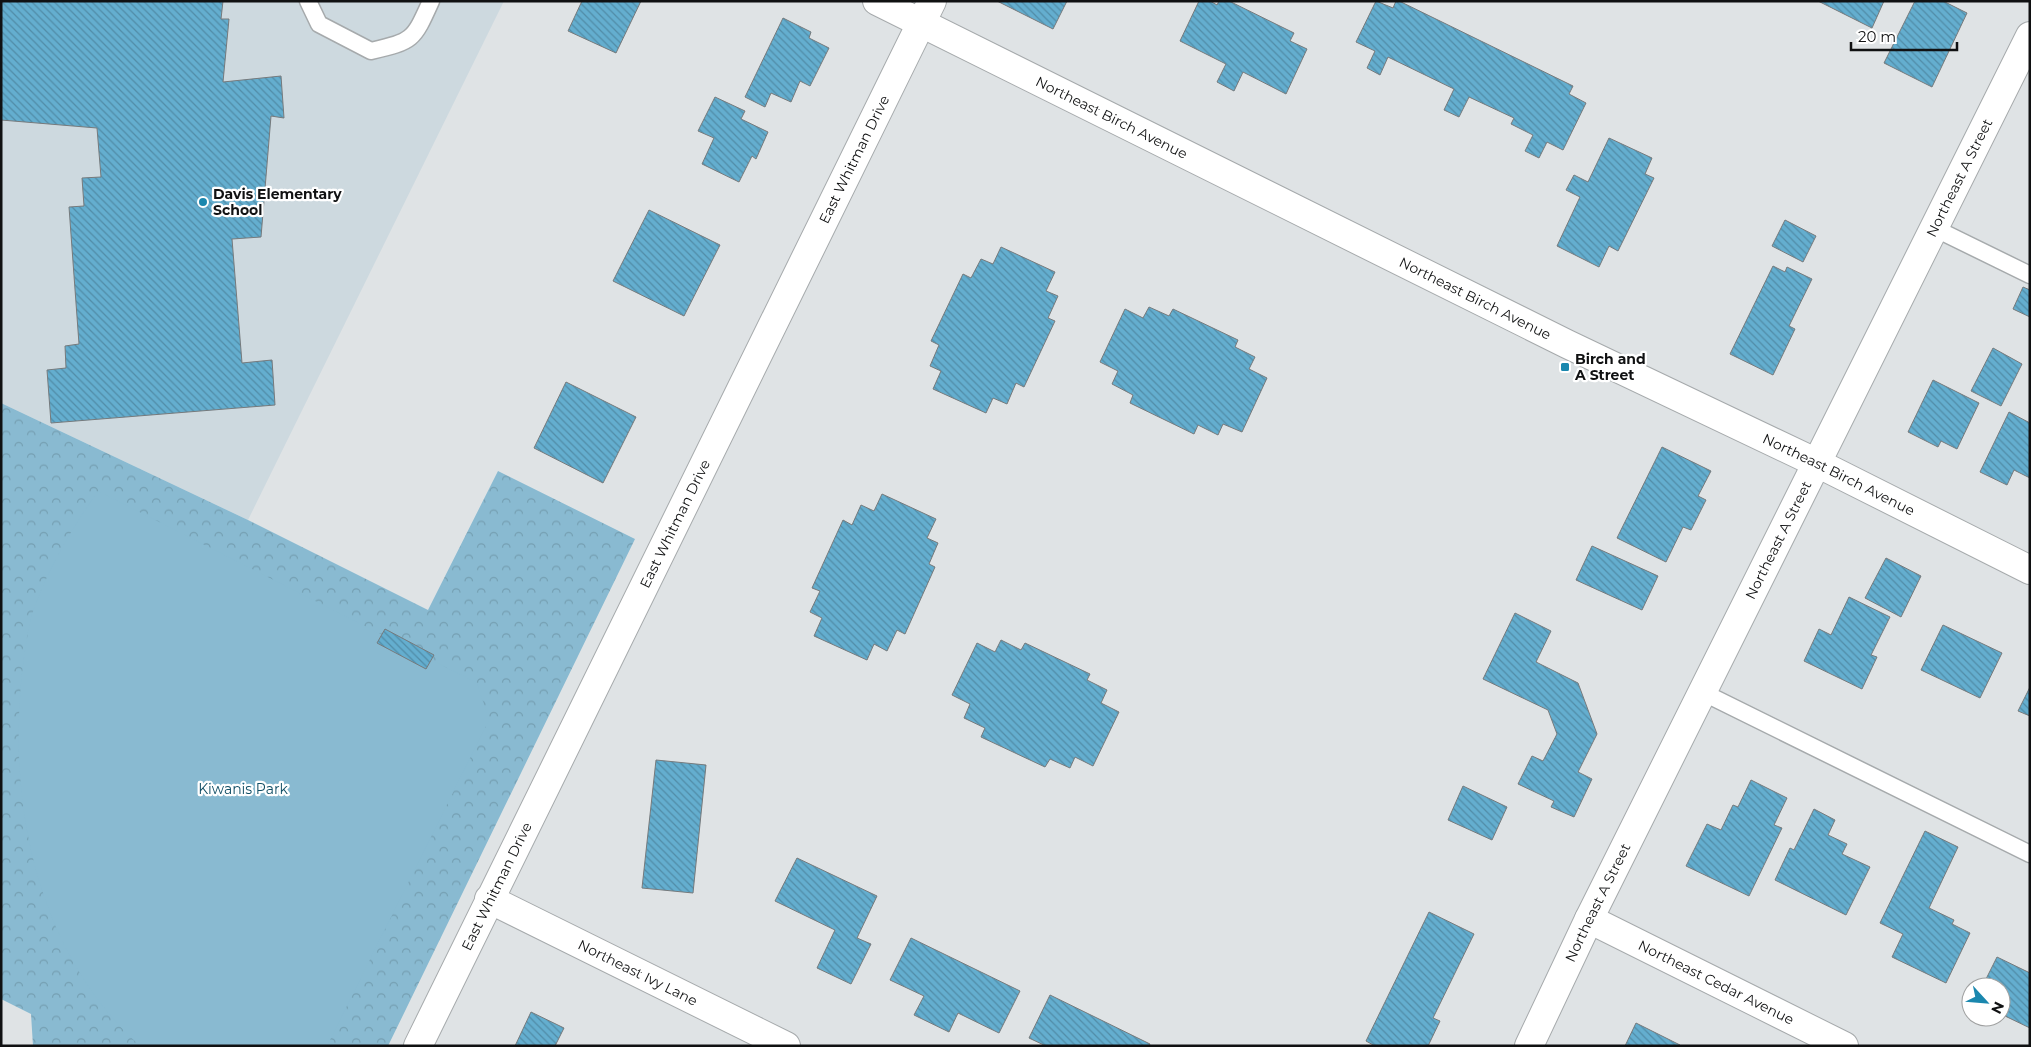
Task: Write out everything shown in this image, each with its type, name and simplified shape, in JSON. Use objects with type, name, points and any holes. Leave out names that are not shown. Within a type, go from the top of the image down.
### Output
[{"type":"street","name":"Northeast Birch Avenue","points":[[878,1],[927,12],[1567,344],[1817,463],[2030,570]]},
{"type":"street","name":"East Whitman Drive","points":[[418,1046],[927,12]]},
{"type":"street","name":"Northeast A Street","points":[[1530,1046],[1589,919],[2030,36]]},
{"type":"street","name":"Northeast Ivy Lane","points":[[489,899],[786,1046]]},
{"type":"street","name":"Northeast Cedar Avenue","points":[[1589,919],[1844,1046]]},
{"type":"lane","points":[[308,1],[319,24],[371,51],[405,43],[418,29],[431,1]]},
{"type":"lane","points":[[1934,228],[2030,275]]},
{"type":"lane","points":[[1702,692],[2030,854]]},
{"type":"shaded area","name":"Davis Elementary School","points":[[1,1],[504,1],[248,520],[1,403]]},
{"type":"green space","name":"Kiwanis Park","points":[[1,403],[248,520],[428,610],[498,471],[635,539],[388,1046],[33,1046],[31,1014],[1,999]]},
{"type":"green space","name":"Kiwanis Park","points":[[98,491],[477,683],[489,720],[327,1046],[140,1046],[101,1003],[70,955],[46,903],[30,847],[21,790],[19,731],[22,673],[31,617],[44,583],[60,551]]},
{"type":"building","name":"Davis Elementary School","points":[[1,1],[223,1],[221,19],[229,19],[223,82],[281,76],[284,118],[271,116],[261,237],[232,239],[242,363],[272,360],[275,405],[51,423],[47,370],[66,368],[65,346],[79,344],[69,207],[84,206],[82,178],[101,177],[97,128],[1,120]]},
{"type":"building","points":[[582,1],[641,1],[616,53],[568,31]]},
{"type":"building","points":[[997,1],[1067,1],[1053,29]]},
{"type":"building","points":[[1199,1],[1210,1],[1217,5],[1219,1],[1229,1],[1294,33],[1290,41],[1307,49],[1286,94],[1243,72],[1234,91],[1217,82],[1226,64],[1180,41]]},
{"type":"building","points":[[1376,1],[1393,8],[1396,1],[1399,1],[1573,86],[1569,94],[1586,103],[1563,150],[1547,142],[1539,158],[1525,151],[1533,135],[1511,124],[1514,118],[1469,97],[1459,117],[1444,110],[1454,89],[1388,57],[1380,75],[1367,68],[1375,51],[1356,42]]},
{"type":"building","points":[[1818,1],[1884,1],[1872,28]]},
{"type":"building","points":[[1915,1],[1943,1],[1967,13],[1932,87],[1884,63]]},
{"type":"building","points":[[783,18],[811,32],[809,38],[829,48],[810,86],[800,81],[791,102],[771,93],[765,107],[745,97]]},
{"type":"building","points":[[715,97],[745,111],[741,119],[768,132],[756,159],[752,156],[739,182],[702,164],[714,138],[698,131]]},
{"type":"building","points":[[1609,138],[1652,158],[1645,174],[1654,178],[1618,251],[1609,246],[1599,267],[1557,246],[1580,197],[1566,190],[1574,175],[1588,182]]},
{"type":"building","points":[[649,210],[720,245],[684,316],[613,281]]},
{"type":"building","points":[[1785,220],[1816,236],[1803,262],[1772,246]]},
{"type":"building","points":[[1001,247],[1055,272],[1046,291],[1058,296],[1048,318],[1055,321],[1024,387],[1016,383],[1007,404],[993,398],[986,413],[933,389],[941,371],[930,366],[939,345],[931,341],[963,274],[971,278],[981,259],[993,264]]},
{"type":"building","points":[[1773,266],[1785,272],[1787,267],[1812,279],[1789,326],[1795,329],[1773,375],[1730,354]]},
{"type":"building","points":[[2023,287],[2030,290],[2030,317],[2013,309]]},
{"type":"building","points":[[1149,307],[1169,316],[1173,309],[1238,340],[1235,347],[1255,357],[1249,369],[1267,378],[1242,432],[1223,424],[1218,435],[1198,425],[1194,434],[1130,403],[1133,395],[1112,384],[1118,371],[1100,362],[1125,309],[1143,318]]},
{"type":"building","points":[[1993,348],[2022,364],[2001,406],[1971,391]]},
{"type":"building","points":[[1933,380],[1979,403],[1957,449],[1941,441],[1938,447],[1908,432]]},
{"type":"building","points":[[566,382],[636,417],[603,483],[534,448]]},
{"type":"building","points":[[2009,412],[2030,423],[2030,478],[2014,470],[2007,485],[1980,472]]},
{"type":"building","points":[[1662,447],[1711,471],[1698,496],[1706,500],[1691,530],[1683,527],[1666,562],[1617,538]]},
{"type":"building","points":[[882,494],[936,519],[927,538],[938,543],[929,564],[935,567],[905,634],[897,630],[887,651],[874,644],[867,660],[814,636],[822,618],[810,612],[820,591],[812,588],[843,520],[852,525],[861,505],[874,511]]},
{"type":"building","points":[[1592,546],[1658,576],[1642,610],[1576,580]]},
{"type":"building","points":[[1886,558],[1921,576],[1901,617],[1865,598]]},
{"type":"building","points":[[1849,597],[1890,617],[1871,655],[1877,657],[1862,689],[1804,661],[1819,629],[1831,635]]},
{"type":"building","points":[[1515,613],[1551,631],[1536,662],[1578,683],[1597,734],[1578,772],[1592,779],[1574,817],[1551,807],[1554,801],[1518,784],[1532,756],[1543,761],[1557,734],[1548,710],[1483,679]]},
{"type":"building","points":[[1943,625],[2002,653],[1980,698],[1921,670]]},
{"type":"building","points":[[385,629],[434,655],[426,669],[377,643]]},
{"type":"building","points":[[1001,640],[1021,650],[1025,643],[1090,674],[1087,680],[1107,690],[1101,703],[1119,712],[1093,766],[1075,757],[1070,768],[1050,759],[1045,767],[981,737],[985,728],[964,718],[970,704],[952,695],[977,643],[995,652]]},
{"type":"building","points":[[2030,687],[2030,716],[2018,711]]},
{"type":"building","points":[[656,760],[706,765],[693,893],[642,888]]},
{"type":"building","points":[[1751,780],[1787,798],[1774,825],[1782,828],[1749,896],[1686,866],[1707,824],[1721,830],[1733,805],[1738,807]]},
{"type":"building","points":[[1463,786],[1507,807],[1492,840],[1448,820]]},
{"type":"building","points":[[1814,809],[1835,820],[1828,835],[1847,844],[1842,854],[1870,867],[1846,915],[1775,880],[1790,848],[1794,850]]},
{"type":"building","points":[[1925,831],[1958,847],[1929,908],[1954,920],[1952,924],[1970,933],[1946,983],[1892,957],[1903,934],[1880,923]]},
{"type":"building","points":[[797,858],[877,896],[857,938],[871,944],[851,984],[817,968],[835,930],[775,901]]},
{"type":"building","points":[[1429,912],[1474,934],[1433,1018],[1440,1021],[1428,1046],[1375,1046],[1366,1041]]},
{"type":"building","points":[[911,938],[1020,991],[999,1033],[958,1013],[949,1032],[914,1015],[924,996],[890,980]]},
{"type":"building","points":[[1997,957],[2030,973],[2030,1028],[2011,1019],[2011,977],[1987,977]]},
{"type":"building","points":[[1050,995],[1150,1044],[1149,1046],[1046,1046],[1029,1038]]},
{"type":"building","points":[[531,1012],[564,1028],[555,1046],[515,1046]]},
{"type":"building","points":[[1636,1023],[1680,1045],[1680,1046],[1625,1046]]},
{"type":"place","name":"Davis Elementary School","points":[[203,202]]},
{"type":"place","name":"Birch and A Street","points":[[1565,367]]}]
